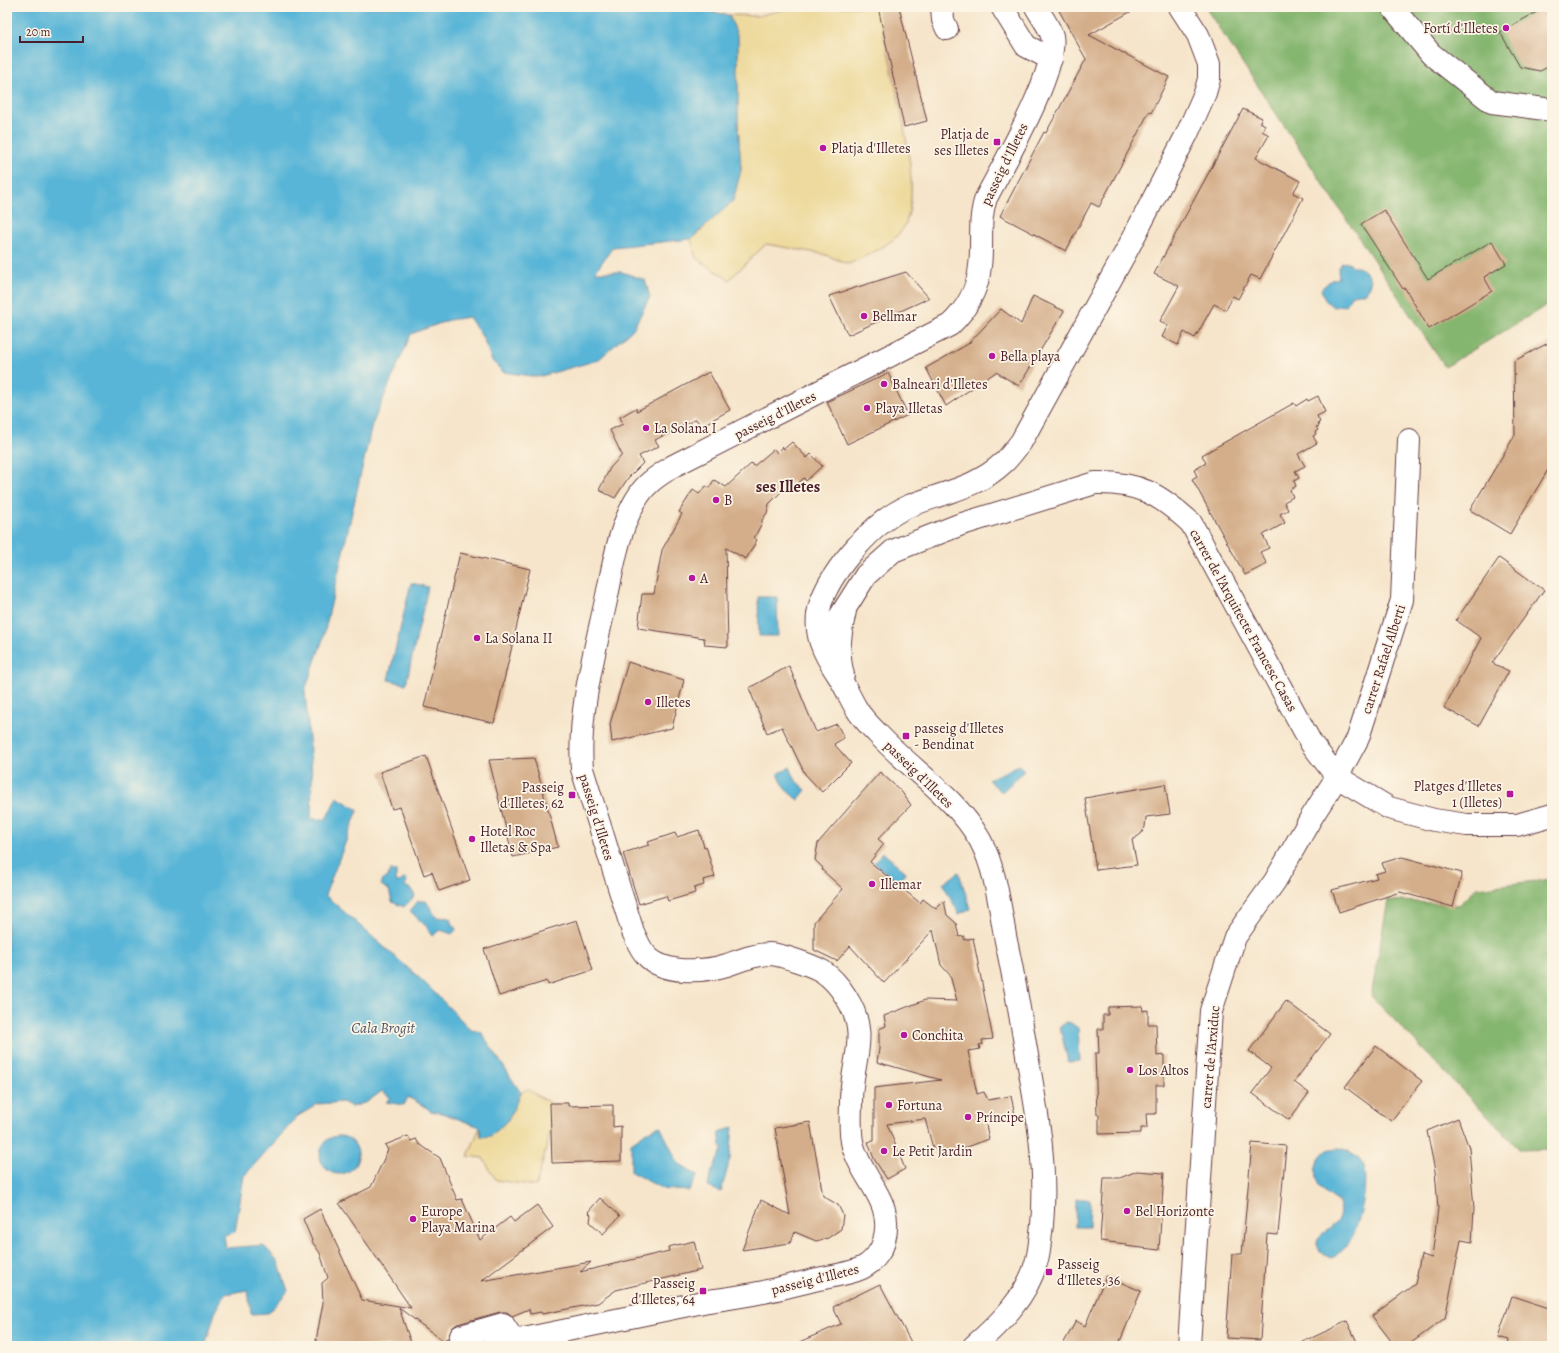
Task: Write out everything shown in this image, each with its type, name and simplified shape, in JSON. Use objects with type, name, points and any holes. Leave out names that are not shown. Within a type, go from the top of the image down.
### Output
[{"type":"street","points":[[942,7],[943,20],[947,29]]},
{"type":"street","points":[[1002,7],[1026,46],[1051,59]]},
{"type":"street","name":"passeig d'Illetes","points":[[505,1343],[708,1301],[754,1294],[834,1276],[861,1268],[872,1262],[884,1243],[886,1220],[885,1209],[880,1196],[864,1173],[853,1144],[851,1094],[859,1038],[856,1018],[851,1004],[834,981],[821,971],[787,957],[771,954],[753,956],[723,966],[697,970],[670,969],[657,964],[646,956],[633,932],[582,770],[580,748],[587,687],[623,528],[638,496],[651,480],[673,466],[950,326],[960,316],[974,292],[980,266],[982,210],[986,198],[1029,114],[1042,86],[1051,59],[1052,36],[1048,25],[1036,7]]},
{"type":"street","name":"passeig d'Illetes","points":[[974,1346],[993,1329],[1013,1307],[1036,1266],[1044,1198],[1040,1125],[1011,964],[990,865],[980,840],[960,813],[877,733],[857,710],[827,658],[817,632],[818,616],[821,602],[835,576],[861,540],[907,506],[969,486],[989,475],[1004,462],[1021,442],[1128,248],[1188,130],[1210,80],[1209,64],[1198,35],[1180,7]]},
{"type":"street","points":[[1392,7],[1431,54],[1492,102],[1552,110]]},
{"type":"street","name":"carrer Rafael Alberti","points":[[1337,777],[1358,738],[1402,600],[1409,440]]},
{"type":"street","name":"carrer de l'Arquitecte Francesc Casas","points":[[818,616],[824,627],[831,627],[838,621],[854,592],[866,575],[893,552],[914,542],[959,525],[1095,483],[1116,483],[1138,488],[1169,504],[1191,523],[1311,743],[1337,777],[1389,808],[1434,820],[1466,825],[1517,825],[1552,816]]},
{"type":"street","name":"carrer de l'Arquitecte Francesc Casas","points":[[845,687],[839,649],[841,629],[846,607]]},
{"type":"street","name":"carrer de l'Arxiduc","points":[[1189,1346],[1212,1011],[1235,937],[1275,882],[1311,818],[1337,777]]},
{"type":"street","points":[[458,1346],[461,1336],[503,1324],[505,1343]]},
{"type":"green space","name":"Fortí d'Illetes","points":[[1205,7],[1552,7],[1552,302],[1445,367]]},
{"type":"green space","points":[[1552,879],[1552,1149],[1520,1150],[1371,996],[1388,900],[1458,905],[1477,888]]},
{"type":"sand","name":"Platja d'Illetes","points":[[795,7],[878,7],[905,134],[911,174],[909,210],[905,225],[895,238],[872,253],[849,264],[823,254],[766,244],[729,280],[696,258],[691,239],[733,201],[741,170],[738,124],[738,37],[729,15],[757,16]]},
{"type":"sand","points":[[527,1089],[550,1103],[551,1130],[536,1186],[496,1180],[483,1158],[468,1156],[480,1127],[508,1120],[521,1093]]},
{"type":"water","name":"Cala Brogit","points":[[7,7],[687,7],[729,15],[738,37],[738,124],[741,170],[733,201],[691,239],[613,247],[595,272],[622,272],[645,280],[650,297],[633,329],[598,360],[538,377],[503,372],[492,361],[483,338],[469,317],[449,320],[411,334],[372,425],[323,639],[305,690],[312,775],[311,819],[326,819],[337,797],[358,810],[325,895],[425,983],[471,1030],[481,1032],[521,1093],[508,1120],[491,1136],[481,1137],[480,1127],[442,1113],[430,1111],[408,1097],[404,1105],[386,1102],[391,1098],[382,1091],[367,1102],[352,1107],[343,1102],[318,1104],[298,1116],[244,1176],[235,1232],[224,1235],[226,1248],[263,1245],[278,1261],[288,1291],[268,1313],[251,1314],[248,1290],[225,1294],[215,1313],[205,1346],[7,1346]]},
{"type":"water","points":[[1348,262],[1353,267],[1359,267],[1364,270],[1371,280],[1366,293],[1352,295],[1346,305],[1333,307],[1325,300],[1321,289],[1331,280],[1339,278],[1338,269],[1342,263]]},
{"type":"water","points":[[411,583],[428,587],[406,684],[388,680]]},
{"type":"water","points":[[758,597],[777,597],[778,636],[759,636]]},
{"type":"water","points":[[1019,765],[1024,771],[1002,792],[988,780]]},
{"type":"water","points":[[790,767],[796,781],[806,790],[798,800],[786,790],[778,774]]},
{"type":"water","points":[[882,852],[906,872],[898,882],[874,863]]},
{"type":"water","points":[[390,870],[396,871],[396,881],[400,882],[405,878],[407,882],[405,886],[411,889],[415,896],[404,907],[392,902],[389,890],[381,885],[381,881],[388,877]]},
{"type":"water","points":[[959,872],[970,909],[959,914],[943,884]]},
{"type":"water","points":[[418,901],[426,901],[436,917],[450,918],[456,930],[452,934],[440,930],[432,936],[427,927],[410,911]]},
{"type":"water","points":[[1067,1022],[1078,1028],[1080,1061],[1068,1062],[1060,1027]]},
{"type":"water","points":[[660,1126],[678,1163],[698,1175],[689,1191],[663,1189],[631,1172],[631,1143],[650,1130]]},
{"type":"water","points":[[733,1127],[730,1159],[721,1192],[708,1187],[710,1175],[722,1150],[719,1133]]},
{"type":"water","points":[[339,1136],[349,1139],[355,1145],[358,1155],[355,1165],[349,1171],[339,1174],[329,1171],[323,1165],[320,1155],[323,1145],[329,1139]]},
{"type":"water","points":[[1340,1148],[1359,1158],[1363,1166],[1365,1177],[1363,1203],[1360,1217],[1351,1239],[1346,1247],[1331,1257],[1320,1252],[1317,1243],[1318,1238],[1335,1224],[1338,1219],[1340,1212],[1339,1202],[1327,1194],[1318,1184],[1316,1179],[1316,1168],[1317,1162],[1323,1153],[1328,1150]]},
{"type":"water","points":[[1076,1199],[1090,1199],[1089,1227],[1075,1227]]},
{"type":"building","points":[[878,7],[899,7],[927,121],[904,127]]},
{"type":"building","points":[[1057,7],[1139,7],[1089,35],[1169,77],[1151,113],[1149,112],[1099,207],[1091,203],[1066,251],[1000,216],[1044,132],[1046,133],[1086,59]]},
{"type":"building","points":[[1546,7],[1552,7],[1552,65],[1540,71],[1520,67],[1500,32]]},
{"type":"building","points":[[1243,109],[1262,118],[1260,122],[1265,125],[1262,131],[1269,135],[1256,158],[1300,181],[1293,193],[1303,198],[1260,279],[1251,275],[1238,299],[1233,296],[1226,310],[1214,304],[1195,338],[1184,332],[1178,345],[1162,337],[1168,325],[1160,321],[1179,286],[1154,274]]},
{"type":"building","points":[[1384,210],[1428,279],[1492,241],[1506,264],[1484,277],[1492,291],[1429,329],[1405,288],[1403,289],[1361,224]]},
{"type":"building","name":"Bellmar","points":[[906,272],[929,298],[848,335],[829,296]]},
{"type":"building","name":"Bella playa","points":[[1033,296],[1064,311],[1019,386],[996,372],[946,406],[926,368],[968,344],[1001,309],[1021,324]]},
{"type":"building","points":[[1552,341],[1552,463],[1510,534],[1470,510],[1515,435],[1514,361]]},
{"type":"building","name":"La Solana I","points":[[709,372],[730,410],[701,426],[696,419],[655,440],[659,446],[639,456],[643,463],[628,478],[615,498],[599,490],[610,468],[622,455],[610,430],[623,424],[620,417],[636,408],[637,411]]},
{"type":"building","name":"Playa Illetas","points":[[888,373],[908,415],[847,444],[827,402]]},
{"type":"building","points":[[1318,396],[1325,412],[1317,416],[1320,422],[1318,423],[1319,426],[1316,427],[1318,430],[1315,432],[1316,434],[1313,436],[1317,443],[1298,454],[1305,466],[1295,471],[1299,478],[1294,481],[1296,486],[1290,490],[1293,497],[1284,502],[1288,510],[1280,514],[1285,523],[1263,535],[1269,548],[1260,552],[1267,564],[1245,575],[1192,479],[1197,476],[1194,470],[1206,463],[1202,455],[1294,403],[1296,406],[1307,399],[1308,401]]},
{"type":"building","points":[[792,442],[807,458],[811,454],[822,466],[806,481],[804,478],[796,485],[792,481],[769,504],[767,513],[762,520],[762,523],[754,538],[757,540],[746,559],[726,548],[728,647],[705,645],[704,638],[638,628],[642,594],[654,594],[662,550],[682,514],[679,512],[693,490],[699,494],[706,486],[709,488],[714,480],[726,487],[752,463],[754,466],[774,449],[777,453],[783,447],[784,449]]},
{"type":"building","name":"La Solana II","points":[[460,553],[530,569],[494,723],[424,707]]},
{"type":"building","points":[[1499,558],[1544,590],[1492,663],[1509,671],[1479,726],[1444,708],[1481,638],[1456,620]]},
{"type":"building","name":"Illetes","points":[[628,662],[684,680],[672,728],[612,742],[610,724]]},
{"type":"building","points":[[789,666],[816,732],[837,724],[844,738],[834,744],[851,763],[822,792],[805,774],[782,727],[767,733],[749,688]]},
{"type":"building","points":[[426,756],[470,880],[439,891],[432,872],[424,875],[400,807],[392,809],[380,772]]},
{"type":"building","points":[[534,758],[558,847],[513,857],[489,760]]},
{"type":"building","points":[[880,772],[901,791],[911,805],[878,839],[884,844],[870,862],[920,903],[923,899],[936,909],[944,901],[947,915],[956,923],[959,937],[964,936],[964,940],[973,938],[993,1039],[982,1040],[983,1044],[979,1045],[980,1049],[968,1051],[977,1094],[984,1092],[988,1100],[1011,1096],[1015,1115],[985,1121],[989,1139],[943,1156],[939,1146],[933,1148],[925,1119],[887,1124],[905,1169],[887,1179],[874,1159],[868,1142],[874,1141],[874,1088],[941,1080],[877,1062],[879,1049],[879,1029],[886,1026],[884,1016],[925,1000],[957,1001],[950,975],[941,965],[933,930],[884,983],[850,946],[837,961],[814,950],[814,922],[843,889],[822,870],[823,868],[815,860],[818,843]]},
{"type":"building","points":[[1165,784],[1170,814],[1146,817],[1145,827],[1141,834],[1132,840],[1137,865],[1096,870],[1085,798]]},
{"type":"building","points":[[699,830],[704,847],[706,846],[715,877],[703,880],[704,885],[694,888],[695,893],[668,901],[666,896],[639,904],[623,853],[649,845],[648,842],[675,833],[677,837]]},
{"type":"building","points":[[1402,857],[1462,873],[1453,907],[1400,892],[1339,912],[1332,890],[1377,878],[1375,874],[1385,871],[1382,863]]},
{"type":"building","points":[[577,920],[593,970],[548,985],[547,981],[499,996],[484,949]]},
{"type":"building","points":[[1286,1001],[1330,1034],[1294,1082],[1309,1093],[1289,1120],[1252,1093],[1271,1068],[1249,1051]]},
{"type":"building","name":"Los Altos","points":[[1142,1006],[1143,1011],[1148,1010],[1148,1024],[1156,1024],[1157,1056],[1164,1055],[1164,1085],[1156,1085],[1156,1114],[1146,1114],[1147,1128],[1141,1128],[1141,1133],[1099,1134],[1095,1053],[1099,1053],[1098,1029],[1103,1029],[1103,1015],[1108,1015],[1108,1007]]},
{"type":"building","points":[[1376,1046],[1422,1081],[1391,1121],[1345,1087]]},
{"type":"building","points":[[550,1103],[568,1103],[568,1106],[613,1105],[613,1127],[621,1126],[621,1161],[552,1163]]},
{"type":"building","points":[[1458,1118],[1469,1148],[1474,1209],[1472,1242],[1461,1240],[1445,1318],[1407,1346],[1395,1346],[1372,1316],[1415,1284],[1421,1255],[1432,1258],[1438,1208],[1435,1171],[1427,1131]]},
{"type":"building","points":[[810,1122],[823,1196],[838,1205],[843,1215],[841,1229],[828,1238],[816,1241],[795,1232],[790,1243],[742,1250],[761,1200],[790,1215],[775,1128]]},
{"type":"building","points":[[408,1136],[411,1141],[416,1139],[419,1144],[440,1158],[457,1200],[462,1199],[480,1240],[510,1217],[514,1222],[537,1205],[553,1227],[481,1281],[591,1262],[580,1272],[669,1251],[668,1247],[694,1241],[701,1270],[616,1290],[598,1303],[542,1314],[541,1312],[530,1314],[529,1309],[512,1316],[507,1312],[500,1312],[457,1324],[452,1328],[448,1338],[442,1340],[399,1308],[412,1346],[315,1346],[323,1303],[322,1283],[328,1278],[320,1253],[313,1243],[303,1219],[320,1209],[362,1300],[411,1308],[339,1203],[371,1187],[388,1150],[385,1145]]},
{"type":"building","points":[[1252,1143],[1286,1146],[1278,1235],[1267,1234],[1260,1340],[1226,1338],[1232,1254],[1242,1254]]},
{"type":"building","name":"Bel Horizonte","points":[[1137,1171],[1164,1173],[1159,1250],[1100,1241],[1104,1178],[1120,1178]]},
{"type":"building","points":[[600,1198],[620,1216],[603,1234],[590,1222],[591,1215],[588,1212]]},
{"type":"building","points":[[1106,1276],[1141,1291],[1118,1346],[1062,1346],[1076,1321],[1085,1326]]},
{"type":"building","points":[[880,1284],[913,1346],[790,1346],[841,1324],[833,1307]]},
{"type":"building","points":[[1512,1296],[1552,1309],[1552,1346],[1508,1346],[1509,1340],[1498,1337]]},
{"type":"building","points":[[1347,1321],[1359,1346],[1294,1346],[1331,1329]]},
{"type":"place","name":"Fortí d'Illetes","points":[[1506,28]]},
{"type":"place","name":"Platja de ses Illetes","points":[[997,142]]},
{"type":"place","name":"Platja d'Illetes","points":[[823,148]]},
{"type":"place","name":"Bellmar","points":[[864,316]]},
{"type":"place","name":"Bella playa","points":[[992,356]]},
{"type":"place","name":"Balneari d'Illetes","points":[[884,384]]},
{"type":"place","name":"Playa Illetas","points":[[867,408]]},
{"type":"place","name":"La Solana I","points":[[646,428]]},
{"type":"place","name":"B","points":[[716,500]]},
{"type":"place","name":"A","points":[[692,578]]},
{"type":"place","name":"La Solana II","points":[[477,638]]},
{"type":"place","name":"Illetes","points":[[648,702]]},
{"type":"place","name":"passeig d'Illetes - Bendinat","points":[[906,736]]},
{"type":"place","name":"Platges d'Illetes 1 (Illetes)","points":[[1510,794]]},
{"type":"place","name":"Passeig d'Illetes, 62","points":[[572,795]]},
{"type":"place","name":"Hotel Roc Illetas & Spa","points":[[472,839]]},
{"type":"place","name":"Illemar","points":[[872,884]]},
{"type":"place","name":"Conchita","points":[[904,1035]]},
{"type":"place","name":"Los Altos","points":[[1130,1070]]},
{"type":"place","name":"Fortuna","points":[[889,1105]]},
{"type":"place","name":"Príncipe","points":[[968,1117]]},
{"type":"place","name":"Le Petit Jardin","points":[[884,1151]]},
{"type":"place","name":"Bel Horizonte","points":[[1127,1211]]},
{"type":"place","name":"Europe Playa Marina","points":[[413,1219]]},
{"type":"place","name":"Passeig d'Illetes, 36","points":[[1049,1272]]},
{"type":"place","name":"Passeig d'Illetes, 64","points":[[703,1291]]},
{"type":"district","name":"ses Illetes","points":[[788,486]]}]
